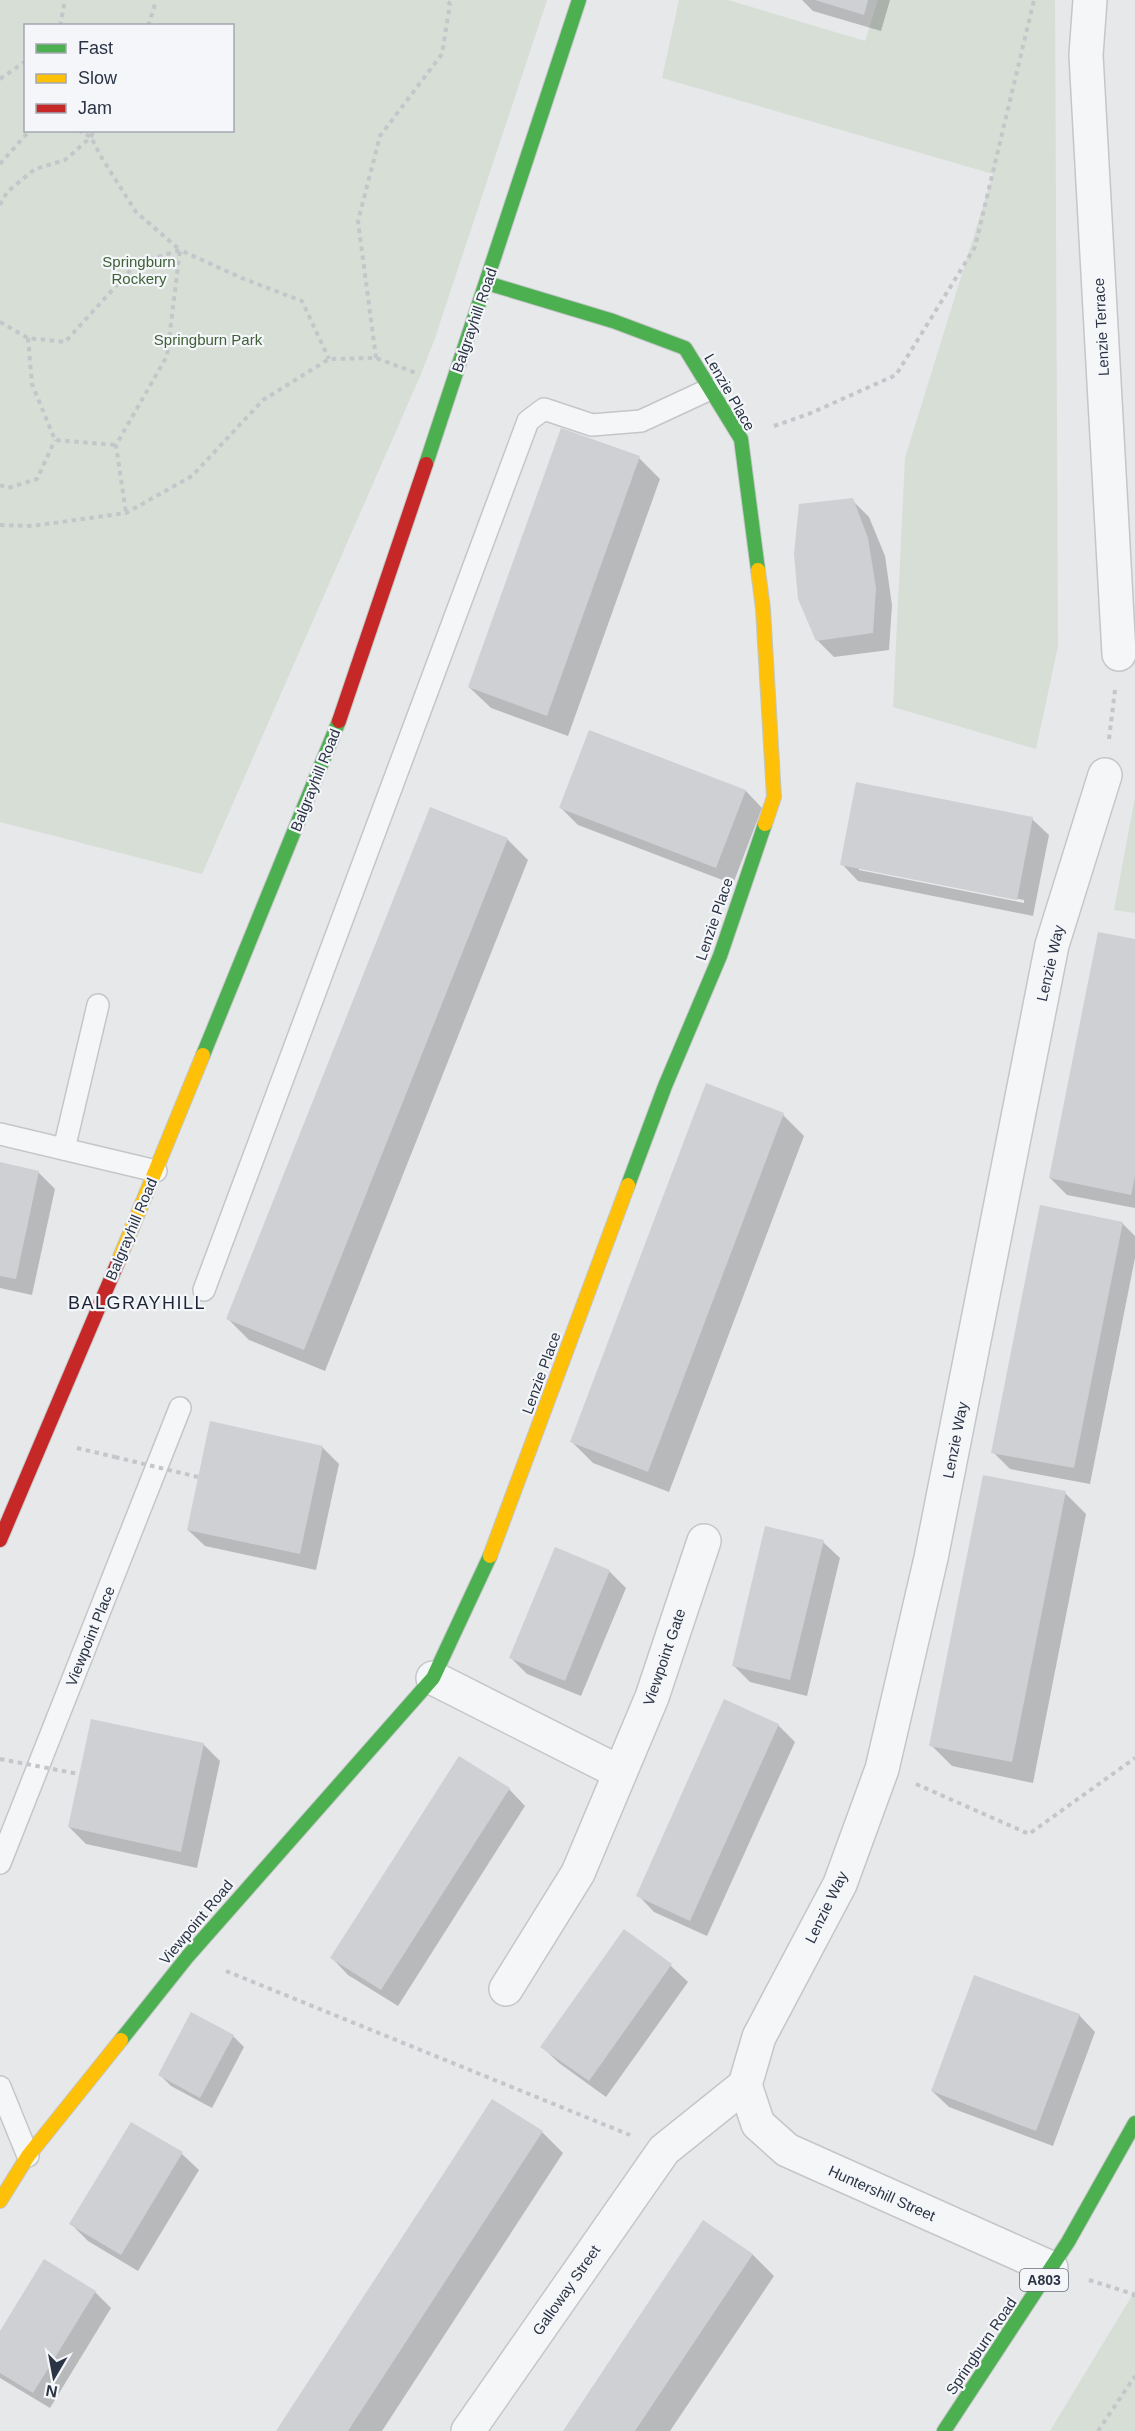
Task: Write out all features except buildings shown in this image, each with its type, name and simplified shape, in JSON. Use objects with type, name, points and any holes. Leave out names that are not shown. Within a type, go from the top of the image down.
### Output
[{"type":"street","name":"Balgrayhill Road","points":[[0,1540],[156,1171],[330,747],[487,283],[579,0]]},
{"type":"street","name":"Lenzie Terrace","points":[[1090,0],[1086,55],[1119,654]]},
{"type":"street","name":"Lenzie Place","points":[[433,1678],[494,1546],[665,1086],[720,956],[774,797],[763,609],[741,439],[685,348],[613,321],[487,283]]},
{"type":"street","name":"Lenzie Way","points":[[745,2085],[759,2037],[840,1884],[882,1769],[931,1558],[1052,945],[1105,775]]},
{"type":"street","name":"Viewpoint Gate","points":[[506,1989],[578,1873],[652,1697],[704,1541]]},
{"type":"street","points":[[433,1678],[619,1772]]},
{"type":"street","name":"Viewpoint Road","points":[[0,2201],[28,2156],[188,1956],[433,1678]]},
{"type":"street","name":"Galloway Street","points":[[468,2431],[664,2150],[745,2085]]},
{"type":"street","name":"Huntershill Street","points":[[745,2085],[759,2124],[786,2150],[1051,2268]]},
{"type":"street","name":"Springburn Road","points":[[944,2431],[1107,2178],[1135,2123]]},
{"type":"lane","points":[[204,1290],[528,421],[544,409],[592,425],[641,420],[710,389]]},
{"type":"lane","points":[[64,1149],[98,1005]]},
{"type":"lane","points":[[0,1134],[156,1171]]},
{"type":"lane","name":"Viewpoint Place","points":[[0,1863],[180,1408]]},
{"type":"lane","points":[[0,2087],[28,2156]]},
{"type":"path","points":[[60,24],[65,0]]},
{"type":"path","points":[[149,24],[154,0]]},
{"type":"path","points":[[376,358],[358,221],[380,136],[442,54],[450,4],[445,0]]},
{"type":"path","points":[[741,439],[810,413],[896,375],[975,247],[1034,0]]},
{"type":"path","points":[[0,79],[24,62]]},
{"type":"path","points":[[0,164],[28,132]]},
{"type":"path","points":[[82,132],[91,136],[100,155],[136,212],[180,250],[244,279],[302,301],[329,359]]},
{"type":"path","points":[[0,205],[7,192],[35,169],[65,160],[93,132]]},
{"type":"path","points":[[0,322],[28,338],[65,342],[136,264],[180,250]]},
{"type":"path","points":[[126,513],[116,445],[167,356],[180,250]]},
{"type":"path","points":[[0,485],[8,488],[37,478],[55,440],[32,384],[28,338]]},
{"type":"path","points":[[0,525],[32,526],[126,513],[192,476],[263,400],[329,359],[376,358],[451,386]]},
{"type":"path","points":[[55,440],[116,445]]},
{"type":"path","points":[[1105,775],[1119,654]]},
{"type":"path","points":[[115,1457],[198,1477]]},
{"type":"path","points":[[923,1787],[1029,1834],[1135,1758]]},
{"type":"path","points":[[0,1759],[79,1774]]},
{"type":"path","points":[[188,1956],[593,2119]]},
{"type":"path","points":[[1051,2268],[1133,2294],[1135,2298]]},
{"type":"path","points":[[1098,2431],[1135,2376]]},
{"type":"green space","name":"Springburn Park","points":[[0,0],[547,0],[421,374],[202,874],[0,822]]},
{"type":"green space","points":[[679,0],[728,0],[865,41],[878,0],[1055,0],[1058,646],[1036,749],[893,707],[905,458],[993,174],[662,78]]},
{"type":"green space","points":[[1135,797],[1135,913],[1114,910]]},
{"type":"green space","points":[[1135,2291],[1135,2431],[1050,2431],[1133,2294]]},
{"type":"traffic: fast","points":[[426,464],[579,0]]},
{"type":"traffic: fast","points":[[487,283],[613,321],[685,348],[741,439],[758,570]]},
{"type":"traffic: fast","points":[[203,1055],[339,721]]},
{"type":"traffic: fast","points":[[628,1185],[665,1086],[720,956],[765,824]]},
{"type":"traffic: fast","points":[[121,2040],[188,1956],[433,1678],[490,1556]]},
{"type":"traffic: fast","points":[[944,2431],[1068,2242],[1135,2123]]},
{"type":"traffic: slow","points":[[758,570],[763,609],[774,797],[765,824]]},
{"type":"traffic: slow","points":[[118,1262],[203,1055]]},
{"type":"traffic: slow","points":[[490,1556],[628,1185]]},
{"type":"traffic: slow","points":[[0,2201],[28,2156],[121,2040]]},
{"type":"traffic: jam","points":[[339,721],[426,464]]},
{"type":"traffic: jam","points":[[0,1540],[118,1262]]},
{"type":"district","name":"BALGRAYHILL","points":[[137,1303]]},
{"type":"park label","name":"Springburn Rockery","points":[[139,270]]}]
